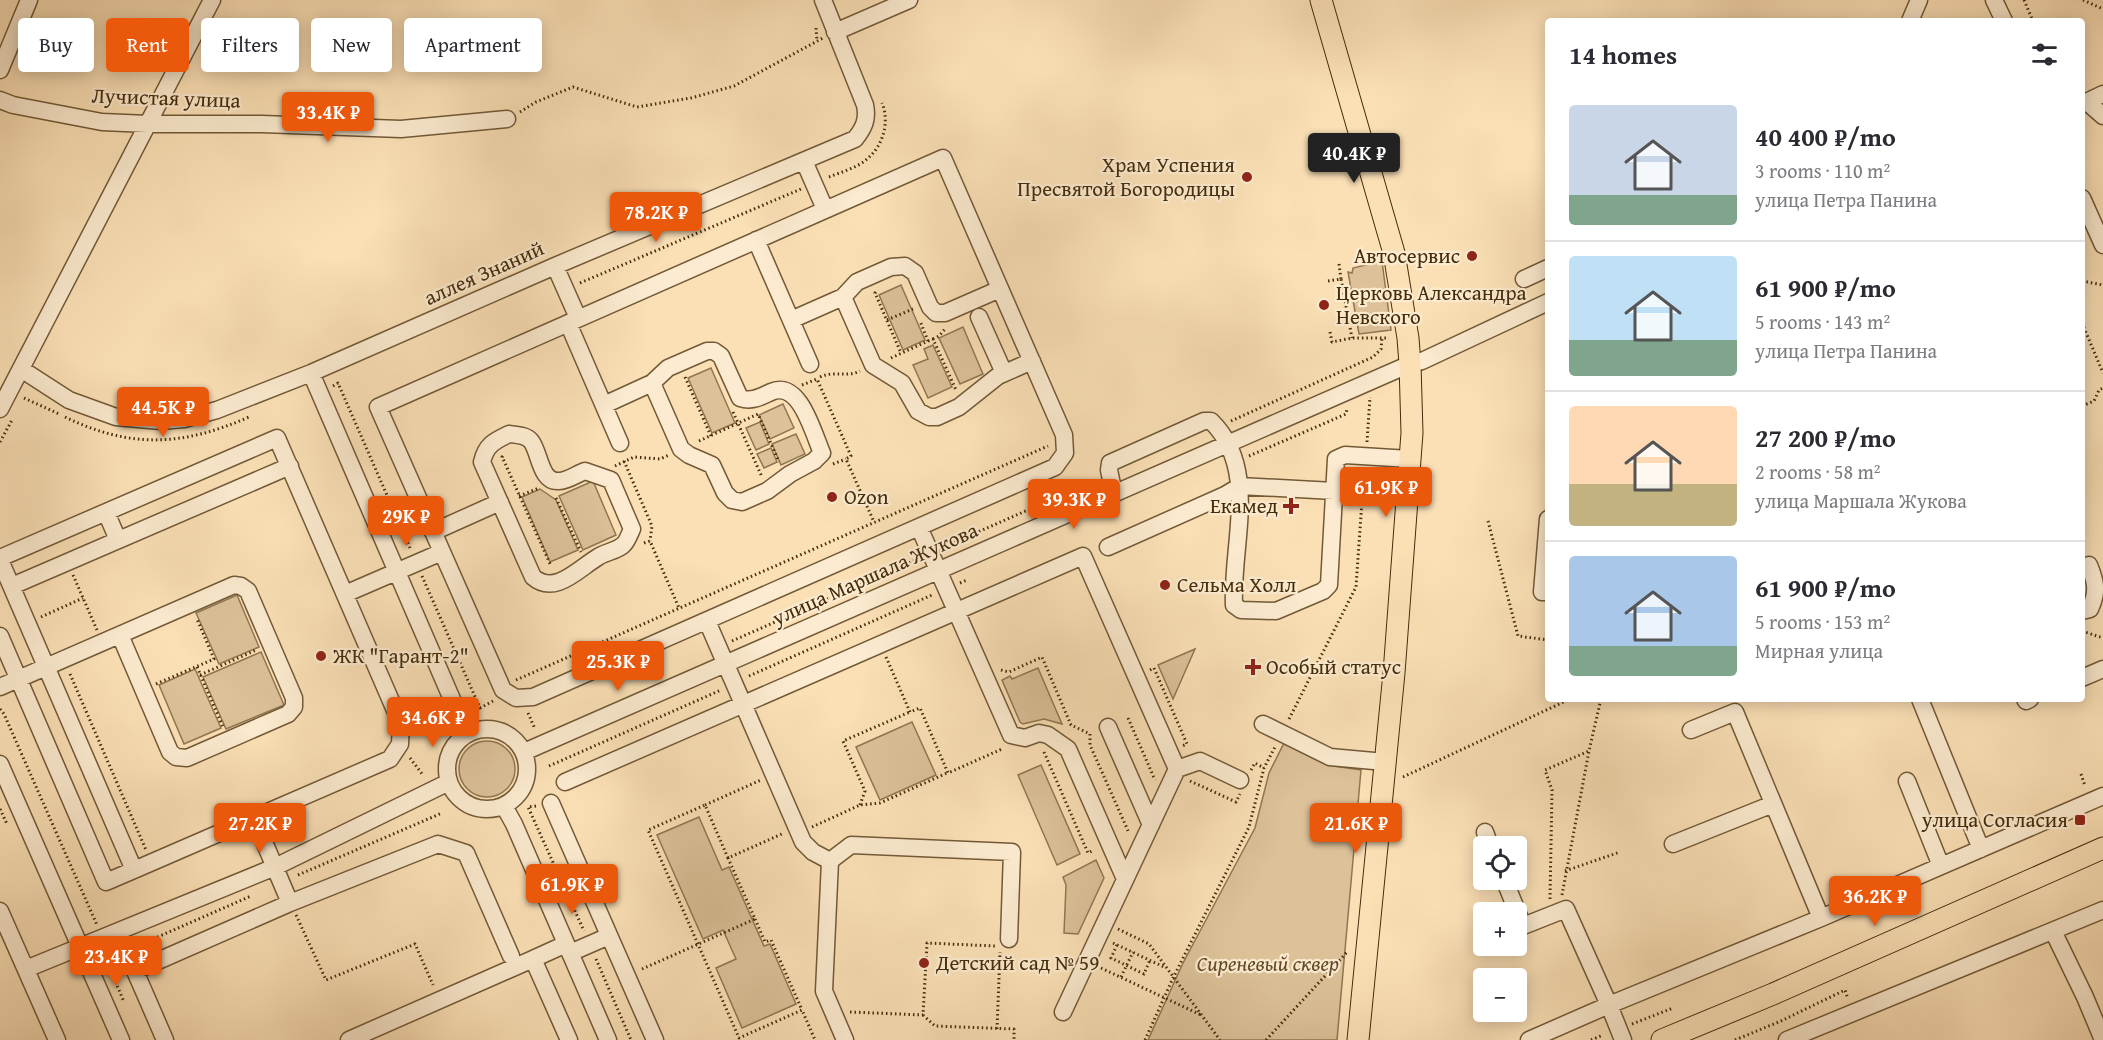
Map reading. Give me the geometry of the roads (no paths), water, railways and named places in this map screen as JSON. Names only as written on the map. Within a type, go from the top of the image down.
[{"type":"main road","points":[[1321,0],[1390,239],[1408,338],[1410,364],[1412,433],[1394,673],[1390,771],[1358,1040]]},
{"type":"main road","points":[[1662,1040],[1773,994],[2103,848]]},
{"type":"street","points":[[0,69],[29,0]]},
{"type":"street","points":[[0,409],[212,0]]},
{"type":"street","name":"аллея Знаний","points":[[21,369],[69,400],[116,417],[161,421],[184,419],[217,410],[311,373],[555,266],[855,140],[864,127],[867,113],[823,0]]},
{"type":"street","points":[[835,32],[909,0]]},
{"type":"street","points":[[1911,18],[1919,0]]},
{"type":"street","points":[[1995,0],[2003,18]]},
{"type":"street","points":[[2085,103],[2103,94]]},
{"type":"street","name":"Лучистая улица","points":[[0,100],[13,105],[102,122],[148,124],[262,124],[400,129],[507,119]]},
{"type":"street","points":[[2085,104],[2103,116]]},
{"type":"street","points":[[943,158],[1065,438],[1065,453],[1055,467],[533,698],[516,698],[503,690],[378,406],[825,209],[943,158]]},
{"type":"street","points":[[804,161],[825,209]]},
{"type":"street","points":[[2085,205],[2103,245]]},
{"type":"street","points":[[756,240],[810,364]]},
{"type":"street","points":[[555,266],[573,321],[620,443]]},
{"type":"street","points":[[791,320],[843,297],[857,282],[891,267],[905,266],[915,273],[930,307],[936,312],[945,313],[1000,289]]},
{"type":"street","points":[[1524,279],[1545,269]]},
{"type":"street","points":[[843,297],[873,365],[902,383],[918,411],[929,417],[937,417],[962,405],[998,376],[1032,361]]},
{"type":"street","name":"улица Маршала Жукова","points":[[524,752],[1410,364],[1422,361],[1545,304]]},
{"type":"street","points":[[979,317],[1004,374]]},
{"type":"street","points":[[604,405],[652,383],[668,368],[686,370],[707,351],[714,351],[722,356],[740,398],[754,400],[777,390],[788,391],[798,398],[822,453],[768,490],[742,502],[732,500],[725,494],[712,465],[689,456],[681,449],[652,383]]},
{"type":"street","points":[[311,373],[467,734]]},
{"type":"street","points":[[1114,494],[1109,474],[1110,463],[1204,421],[1211,421],[1229,444],[1240,486],[1234,605],[1241,610],[1276,611],[1323,591],[1329,585],[1336,459],[1345,455],[1410,459]]},
{"type":"street","points":[[509,434],[522,435],[531,441],[546,475],[552,481],[561,482],[585,471],[611,480],[632,529],[623,545],[598,556],[577,573],[551,584],[541,584],[532,577],[500,502],[482,462],[485,449],[495,440],[509,434]]},
{"type":"street","points":[[0,636],[106,882],[134,870],[151,862],[390,759],[400,744],[401,724],[278,438],[0,559],[134,870]]},
{"type":"street","points":[[12,586],[290,466]]},
{"type":"street","points":[[1108,547],[1225,495],[1240,486],[1334,490]]},
{"type":"street","points":[[433,532],[500,502]]},
{"type":"street","points":[[106,512],[118,540]]},
{"type":"street","points":[[919,527],[1011,735],[1025,738],[1036,734],[1048,735],[1068,749],[1125,879]]},
{"type":"street","points":[[345,594],[442,552]]},
{"type":"street","points":[[565,782],[1083,556],[1177,769]]},
{"type":"street","points":[[2085,610],[2090,609],[2096,596],[2091,565]]},
{"type":"street","points":[[0,687],[234,585],[241,586],[248,591],[294,698],[294,707],[288,714],[187,758],[176,757],[170,752],[120,635]]},
{"type":"street","points":[[706,621],[725,664],[730,685],[743,704],[774,774],[802,826],[803,842],[813,852],[830,861]]},
{"type":"street","points":[[2085,677],[2103,669]]},
{"type":"street","points":[[1921,702],[1971,819],[1981,849]]},
{"type":"street","points":[[1691,730],[1735,712],[1821,918]]},
{"type":"street","points":[[1263,724],[1330,757],[1390,771]]},
{"type":"street","points":[[1108,727],[1150,825]]},
{"type":"street","points":[[478,730],[498,730],[515,740],[524,752],[527,765],[526,780],[516,797],[504,806],[484,810],[469,806],[456,796],[449,782],[447,766],[458,741],[467,734],[478,730]]},
{"type":"street","points":[[1063,1012],[1177,769],[1200,760],[1240,780]]},
{"type":"street","points":[[0,764],[121,1040]]},
{"type":"street","points":[[1907,781],[1941,866]]},
{"type":"street","points":[[26,969],[275,867],[449,782]]},
{"type":"street","points":[[1529,1040],[1821,918],[2103,796]]},
{"type":"street","points":[[551,803],[655,1040]]},
{"type":"street","points":[[1672,844],[1773,804]]},
{"type":"street","points":[[504,806],[514,824],[608,1040]]},
{"type":"street","points":[[254,818],[290,903]]},
{"type":"street","points":[[165,1040],[135,971],[290,903],[438,844],[466,853],[511,956]]},
{"type":"street","points":[[830,861],[851,845],[1012,852],[1009,939]]},
{"type":"street","points":[[830,861],[824,991],[845,1040]]},
{"type":"street","points":[[1508,890],[1523,926],[1566,909],[1624,1033]]},
{"type":"street","points":[[0,910],[57,1040]]},
{"type":"street","points":[[1787,1040],[2103,910]]},
{"type":"street","points":[[2053,931],[2097,1011],[2103,1040]]},
{"type":"street","points":[[349,1040],[533,958],[590,945],[609,936]]},
{"type":"street","points":[[533,958],[569,1040]]},
{"type":"place","name":"Храм Успения Пресвятой Богородицы","points":[[1247,177]]},
{"type":"place","name":"Автосервис","points":[[1472,256]]},
{"type":"place","name":"Церковь Александра Невского","points":[[1324,305]]},
{"type":"place","name":"Ozon","points":[[832,497]]},
{"type":"place","name":"Екамед","points":[[1291,506]]},
{"type":"place","name":"Сельма Холл","points":[[1165,585]]},
{"type":"place","name":"ЖК \"Гарант-2\"","points":[[321,656]]},
{"type":"place","name":"Особый статус","points":[[1253,667]]},
{"type":"place","name":"улица Согласия","points":[[2080,820]]},
{"type":"place","name":"Детский сад № 59","points":[[924,963]]},
{"type":"park label","name":"Сиреневый сквер","points":[[1268,964]]}]
